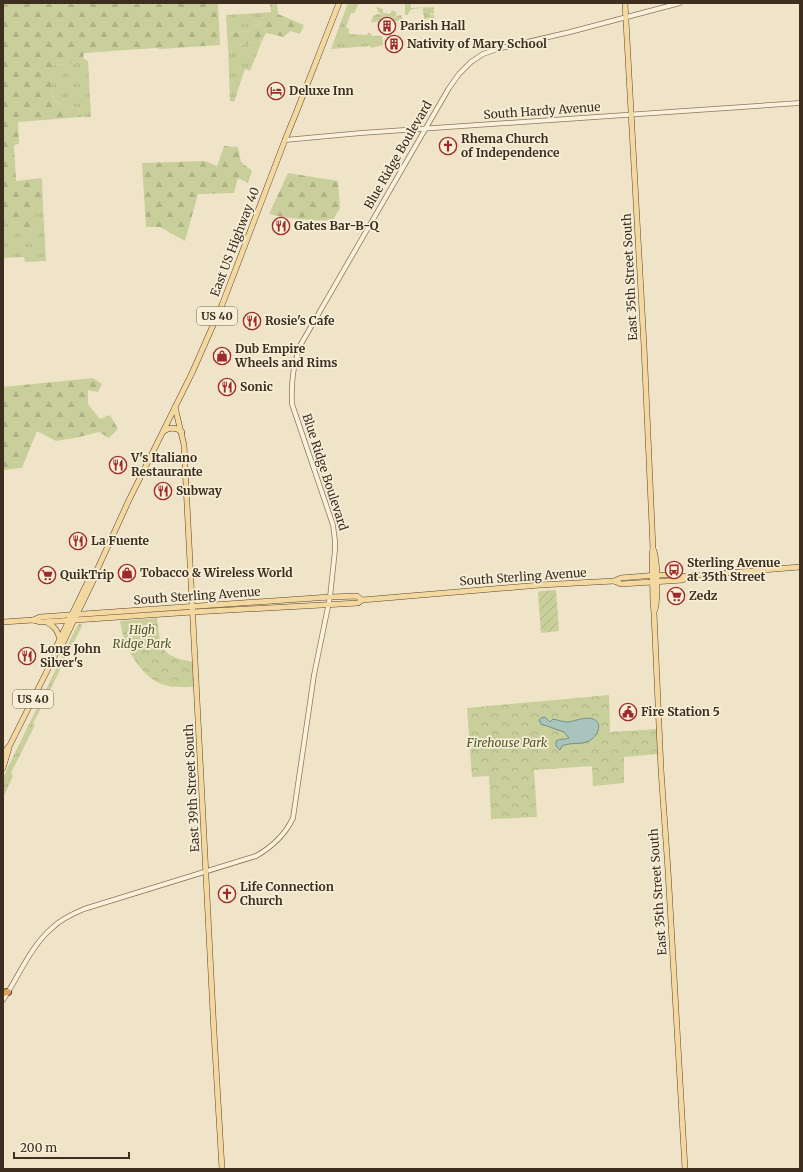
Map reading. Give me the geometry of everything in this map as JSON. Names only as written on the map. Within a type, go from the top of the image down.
[{"type":"main road","name":"East US Highway 40","points":[[97,570],[129,500],[192,373],[228,290],[339,3]]},
{"type":"main road","name":"East 35th Street South","points":[[625,3],[644,346],[653,549],[653,603],[661,770],[685,1169]]},
{"type":"main road","name":"East 39th Street South","points":[[175,406],[182,432],[184,447],[222,1169]]},
{"type":"main road","points":[[164,431],[167,428],[176,428],[182,432]]},
{"type":"main road","name":"South Sterling Avenue","points":[[33,620],[40,617],[77,614],[358,603],[362,600],[535,585],[614,581],[621,578],[654,579],[683,574],[686,577],[800,567]]},
{"type":"main road","name":"US 40","points":[[56,652],[60,649],[84,601],[96,576],[97,570]]},
{"type":"main road","name":"US 40","points":[[3,768],[10,745],[56,652],[56,647],[68,621],[91,574],[97,570]]},
{"type":"main road","name":"South Sterling Avenue","points":[[3,622],[26,620],[41,622],[68,621],[330,597],[358,596],[362,600]]},
{"type":"main road","points":[[84,601],[88,610],[98,613]]},
{"type":"main road","points":[[47,622],[54,626],[58,631],[60,639]]},
{"type":"main road","name":"US 40","points":[[3,754],[10,745]]},
{"type":"street","name":"Blue Ridge Boulevard","points":[[3,1000],[6,993],[43,937],[70,915],[84,909],[256,856],[278,840],[286,831],[293,818],[314,676],[330,597],[335,550],[335,533],[292,404],[293,369],[301,344],[449,88],[459,74],[471,62],[484,54],[497,49],[570,32],[680,3]]},
{"type":"street","name":"South Hardy Avenue","points":[[285,140],[361,133],[800,103]]},
{"type":"green space","points":[[3,3],[218,3],[220,45],[84,53],[83,58],[76,58],[70,64],[54,65],[46,71],[51,82],[54,100],[66,107],[79,108],[81,117],[18,122],[19,144],[14,145],[16,181],[42,178],[43,207],[37,211],[34,227],[16,231],[14,222],[5,220],[3,227]]},
{"type":"green space","points":[[270,3],[277,3],[278,14],[304,25],[300,34],[290,31],[284,37],[266,33],[262,41],[228,47],[227,33],[250,31],[256,25],[262,23],[259,13],[271,12]]},
{"type":"green space","points":[[348,3],[359,3],[354,13],[351,13],[346,27],[349,29],[349,34],[367,35],[368,32],[373,36],[382,36],[383,45],[371,48],[370,46],[331,49]]},
{"type":"green space","points":[[405,3],[410,3],[411,8],[434,7],[434,14],[430,13],[431,15],[434,15],[435,23],[433,23],[431,18],[424,19],[423,8],[411,10],[408,15],[405,15]]},
{"type":"green space","points":[[376,7],[383,9],[383,13],[390,14],[392,10],[397,13],[396,16],[392,18],[401,15],[404,28],[400,28],[399,21],[371,22],[373,16],[377,14],[385,15],[379,13]]},
{"type":"green space","points":[[259,13],[262,23],[256,25],[250,31],[227,33],[226,15]]},
{"type":"green space","points":[[262,41],[250,71],[245,69],[234,102],[230,101],[228,47]]},
{"type":"green space","points":[[76,58],[83,58],[88,61],[91,117],[81,117],[79,108],[66,107],[54,100],[51,83],[45,71],[54,65],[70,64]]},
{"type":"green space","points":[[224,146],[238,147],[241,162],[252,171],[248,183],[238,178],[234,193],[198,194],[185,241],[160,227],[146,227],[142,163],[205,161],[217,166]]},
{"type":"green space","points":[[288,173],[338,181],[340,208],[333,220],[301,219],[269,214]]},
{"type":"green space","points":[[43,207],[46,261],[25,262],[24,257],[3,258],[4,219],[14,222]]},
{"type":"green space","points":[[93,378],[102,384],[98,392],[88,390],[88,404],[100,419],[110,415],[118,429],[109,438],[99,432],[56,441],[37,431],[22,468],[3,470],[3,387]]},
{"type":"green space","points":[[556,590],[559,631],[541,633],[538,592]]},
{"type":"green space","name":"High Ridge Park","points":[[157,618],[160,640],[164,650],[176,658],[195,662],[196,687],[172,686],[159,683],[147,675],[129,650],[123,636],[120,621]]},
{"type":"green space","points":[[79,624],[82,624],[82,626],[33,724],[35,725],[11,773],[13,776],[3,798],[3,778]]},
{"type":"green space","name":"Firehouse Park","points":[[609,695],[610,732],[657,729],[658,754],[624,757],[624,783],[593,786],[592,766],[534,770],[537,817],[491,819],[489,776],[472,777],[467,708]]},
{"type":"water","points":[[545,717],[550,722],[553,719],[568,722],[590,718],[596,721],[599,727],[595,736],[589,741],[568,744],[562,746],[560,750],[556,746],[556,741],[569,738],[564,732],[541,724],[539,720]]},
{"type":"place","name":"Parish Hall","points":[[387,26]]},
{"type":"place","name":"Nativity of Mary School","points":[[394,44]]},
{"type":"place","name":"Deluxe Inn","points":[[276,91]]},
{"type":"place","name":"Rhema Church of Independence","points":[[448,146]]},
{"type":"place","name":"Gates Bar-B-Q","points":[[281,226]]},
{"type":"place","name":"Rosie's Cafe","points":[[252,321]]},
{"type":"place","name":"Dub Empire Wheels and Rims","points":[[222,356]]},
{"type":"place","name":"Sonic","points":[[227,387]]},
{"type":"place","name":"V's Italiano Restaurante","points":[[118,465]]},
{"type":"place","name":"Subway","points":[[163,491]]},
{"type":"place","name":"La Fuente","points":[[78,541]]},
{"type":"place","name":"Sterling Avenue at 35th Street","points":[[674,570]]},
{"type":"place","name":"Tobacco & Wireless World","points":[[127,573]]},
{"type":"place","name":"QuikTrip","points":[[47,575]]},
{"type":"place","name":"Zedz","points":[[676,596]]},
{"type":"place","name":"Long John Silver's","points":[[27,656]]},
{"type":"place","name":"Fire Station 5","points":[[628,712]]},
{"type":"place","name":"Life Connection Church","points":[[227,894]]}]
